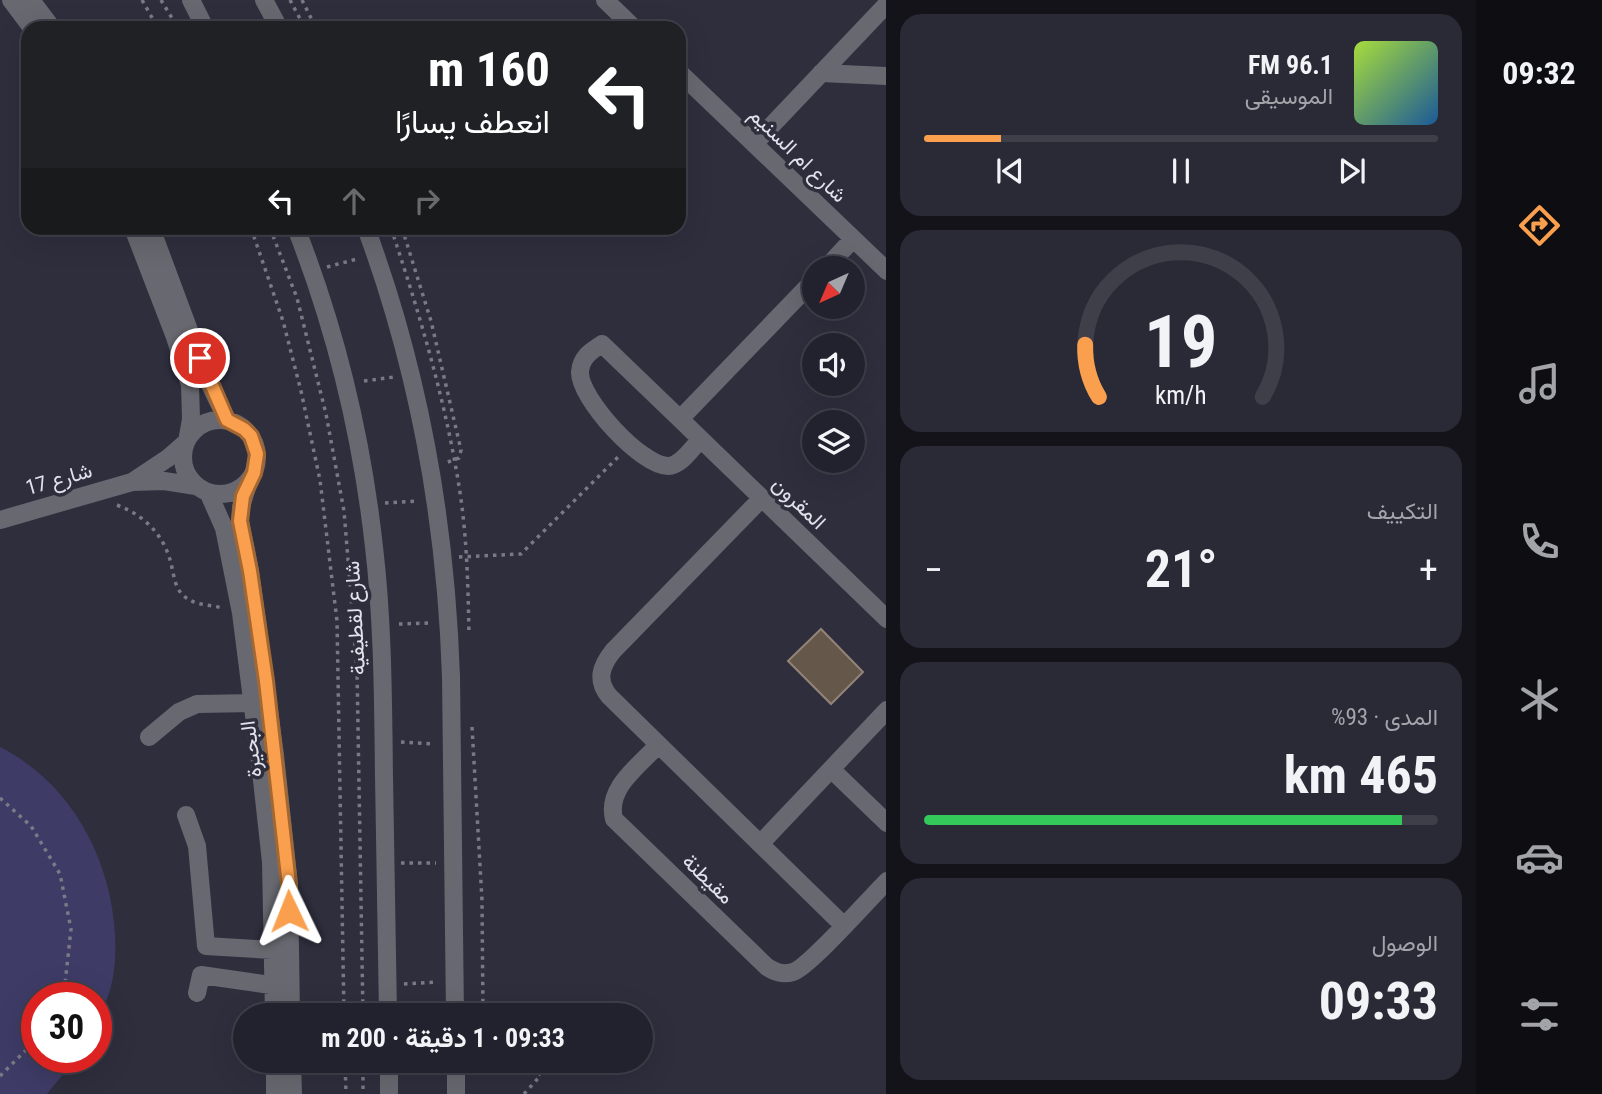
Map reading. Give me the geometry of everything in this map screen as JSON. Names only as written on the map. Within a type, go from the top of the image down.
[{"type":"street","points":[[11,0],[27,21]]},
{"type":"street","points":[[31,0],[47,21]]},
{"type":"street","points":[[191,0],[202,21]]},
{"type":"street","points":[[264,0],[275,21]]},
{"type":"street","points":[[605,0],[627,21]]},
{"type":"street","points":[[754,144],[886,4]]},
{"type":"street","points":[[821,73],[886,76]]},
{"type":"street","name":"شارع ام السنيم","points":[[686,79],[886,271]]},
{"type":"street","points":[[143,235],[190,385],[191,419],[186,440],[183,462],[190,479],[202,489],[226,494],[249,481],[256,463],[255,445],[244,429],[219,419],[201,424],[186,440]]},
{"type":"street","points":[[144,235],[227,420]]},
{"type":"street","name":"شارع لقطيفية","points":[[299,235],[345,384],[368,504],[381,625],[388,1003]]},
{"type":"street","points":[[369,235],[410,374],[430,466],[443,557],[449,622],[455,1003]]},
{"type":"street","points":[[837,256],[853,239]]},
{"type":"street","points":[[680,419],[802,292]]},
{"type":"street","name":"المقرون","points":[[631,443],[599,411],[580,381],[584,358],[603,344],[886,619]]},
{"type":"street","name":"شارع 17","points":[[0,520],[132,481],[168,458],[186,440]]},
{"type":"street","points":[[631,443],[653,462],[671,466],[678,463],[700,440]]},
{"type":"street","name":"شارع 17","points":[[132,481],[164,481],[202,489]]},
{"type":"street","name":"البحيرة","points":[[249,481],[241,506],[240,521],[250,571],[271,862],[273,950],[288,1003]]},
{"type":"street","name":"البحيرة","points":[[202,489],[224,528],[260,703],[289,885],[282,987],[277,1003]]},
{"type":"street","points":[[761,499],[613,651],[601,673],[603,689],[843,925]]},
{"type":"street","points":[[149,737],[179,712],[198,704],[260,703]]},
{"type":"street","points":[[760,844],[886,710]]},
{"type":"street","name":"مقيطنة","points":[[658,745],[620,786],[613,798],[614,819],[767,967],[776,972],[793,972],[804,965],[886,881]]},
{"type":"street","points":[[832,770],[886,823]]},
{"type":"street","points":[[186,814],[197,846],[206,946],[197,993]]},
{"type":"street","points":[[206,946],[273,950]]},
{"type":"street","points":[[201,975],[282,987]]},
{"type":"street","points":[[275,1073],[275,1094]]},
{"type":"street","points":[[292,1073],[293,1094]]},
{"type":"street","points":[[388,1073],[389,1094]]},
{"type":"street","points":[[456,1073],[456,1094]]},
{"type":"street","points":[[460,1073],[468,1094]]},
{"type":"path","points":[[142,0],[154,21]]},
{"type":"path","points":[[161,0],[174,21]]},
{"type":"path","points":[[290,0],[301,21]]},
{"type":"path","points":[[302,0],[312,21]]},
{"type":"path","points":[[253,235],[283,321],[301,391],[320,480],[337,621],[344,1003]]},
{"type":"path","points":[[273,235],[297,298],[326,414],[344,511],[357,669],[363,1003]]},
{"type":"path","points":[[404,235],[431,321],[461,450],[459,458],[454,461],[430,466]]},
{"type":"path","points":[[312,272],[376,253]]},
{"type":"path","points":[[345,384],[410,374]]},
{"type":"path","points":[[443,557],[521,554],[631,443]]},
{"type":"path","points":[[368,504],[435,500]]},
{"type":"path","points":[[106,504],[118,505],[138,514],[157,530],[168,552],[175,582],[181,593],[203,605],[228,611]]},
{"type":"path","points":[[381,625],[449,622]]},
{"type":"path","points":[[384,741],[452,744]]},
{"type":"path","points":[[0,799],[31,826],[60,874],[71,929],[65,982]]},
{"type":"path","points":[[385,864],[453,863]]},
{"type":"path","points":[[387,985],[454,981]]},
{"type":"path","points":[[0,1076],[21,1055]]},
{"type":"path","points":[[345,1073],[346,1094]]},
{"type":"path","points":[[363,1073],[363,1094]]},
{"type":"path","points":[[524,1094],[541,1075],[539,1073]]},
{"type":"shaded area","points":[[0,747],[25,762],[47,781],[67,802],[83,826],[96,851],[112,906],[115,957],[112,982],[21,982],[21,1073],[64,1073],[47,1094],[0,1094]]},
{"type":"building","points":[[821,629],[863,672],[831,704],[788,661]]},
{"type":"route","points":[[200,358],[227,420],[236,423],[251,436],[257,454],[254,473],[243,496],[240,521],[266,681],[289,885],[289,911]]}]
